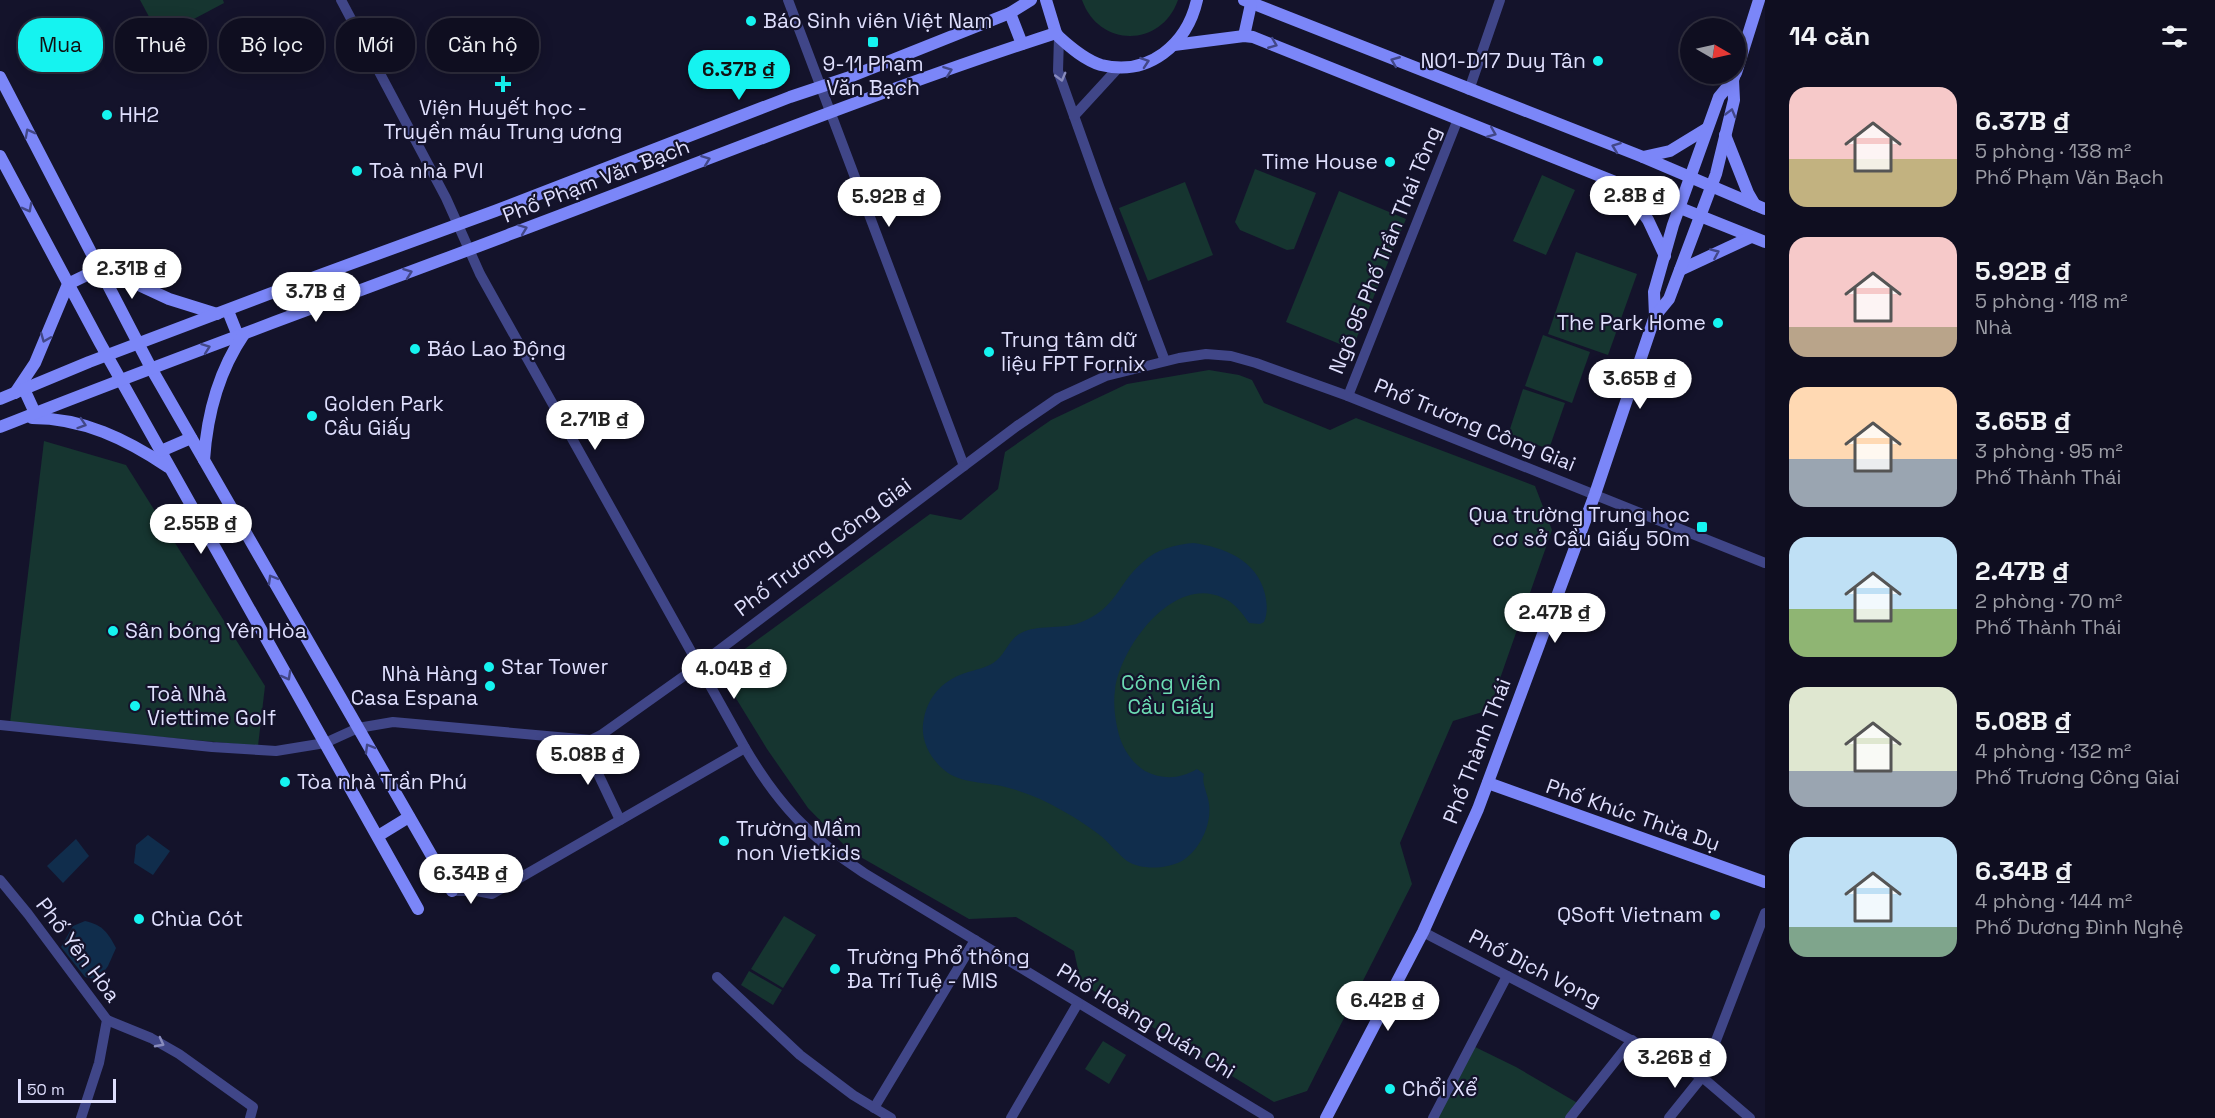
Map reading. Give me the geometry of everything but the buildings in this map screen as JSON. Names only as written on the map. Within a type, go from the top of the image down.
[{"type":"main road","name":"Phố Phạm Văn Bạch","points":[[0,399],[107,356],[820,87],[1010,13],[1031,0]]},
{"type":"main road","points":[[1046,0],[1057,35],[1088,59],[1101,65],[1119,67],[1149,62],[1174,45],[1189,24],[1197,0]]},
{"type":"main road","points":[[1746,41],[1759,0]]},
{"type":"main road","points":[[1244,36],[1247,2],[1643,157],[1760,207]]},
{"type":"main road","points":[[1010,13],[1022,44]]},
{"type":"main road","name":"Phố Phạm Văn Bạch","points":[[0,427],[120,379],[830,112],[1022,44],[1057,35]]},
{"type":"main road","points":[[1174,45],[1244,36],[1253,37],[1625,188],[1765,242]]},
{"type":"main road","points":[[0,77],[151,368],[452,891]]},
{"type":"main road","name":"Phố Thành Thái","points":[[1655,316],[1654,292],[1689,176],[1719,97],[1729,84]]},
{"type":"main road","name":"Phố Thành Thái","points":[[1326,1118],[1423,932],[1488,783],[1595,494],[1655,316],[1669,299],[1712,187],[1734,100],[1735,84]]},
{"type":"main road","points":[[1643,157],[1670,151],[1707,129]]},
{"type":"main road","points":[[1725,135],[1748,193],[1760,207]]},
{"type":"main road","points":[[0,156],[107,356],[418,909]]},
{"type":"main road","points":[[1625,188],[1648,220],[1665,256]]},
{"type":"main road","points":[[1680,270],[1751,237]]},
{"type":"main road","points":[[171,470],[134,446],[106,433],[67,420],[30,415],[19,392],[35,363],[68,284],[99,269],[169,299],[223,313],[241,335],[229,358],[208,416],[204,461]]},
{"type":"main road","points":[[161,452],[191,438]]},
{"type":"main road","name":"Phố Khúc Thừa Dụ","points":[[1488,783],[1765,882]]},
{"type":"main road","points":[[378,836],[409,817]]},
{"type":"street","name":"Phố Hoàng Quán Chi","points":[[341,0],[457,224],[480,274],[698,666],[745,748],[787,810],[821,842],[864,873],[1269,1118]]},
{"type":"street","points":[[788,0],[964,466]]},
{"type":"street","points":[[1469,90],[1500,0]]},
{"type":"street","points":[[1057,35],[1059,71],[1165,361]]},
{"type":"street","points":[[1074,116],[1119,67]]},
{"type":"street","name":"Ngõ 95 Phố Trần Thái Tông","points":[[1348,396],[1458,119]]},
{"type":"street","name":"Phố Trương Công Giai","points":[[0,726],[276,751],[325,743],[358,728],[393,722],[591,740],[698,666],[1017,426],[1058,398],[1106,376],[1165,361],[1206,354],[1231,356],[1256,363],[1348,396],[1765,563]]},
{"type":"street","points":[[582,740],[620,820]]},
{"type":"street","points":[[452,891],[477,891],[492,894],[745,748]]},
{"type":"street","name":"Phố Yên Hòa","points":[[0,880],[107,1020],[99,1063],[81,1118]]},
{"type":"street","points":[[1669,1118],[1702,1077],[1765,913]]},
{"type":"street","name":"Phố Dịch Vọng","points":[[1423,932],[1702,1077],[1750,1118]]},
{"type":"street","points":[[874,1108],[975,940]]},
{"type":"street","points":[[1432,1118],[1507,976]]},
{"type":"street","points":[[717,977],[800,1055],[853,1095],[891,1118]]},
{"type":"street","points":[[1011,1118],[1078,1003]]},
{"type":"street","points":[[107,1020],[151,1038],[179,1054],[253,1107],[250,1118]]},
{"type":"street","points":[[1570,1118],[1632,1040]]},
{"type":"green space","points":[[140,0],[223,0],[224,3],[196,18],[150,18]]},
{"type":"green space","points":[[1082,0],[1178,0],[1170,16],[1158,27],[1145,34],[1130,36],[1115,34],[1102,27],[1090,16]]},
{"type":"green space","points":[[1255,169],[1316,193],[1294,249],[1287,250],[1240,230],[1235,222]]},
{"type":"green space","points":[[1542,175],[1575,190],[1546,255],[1513,241]]},
{"type":"green space","points":[[1185,182],[1213,255],[1148,281],[1119,208]]},
{"type":"green space","points":[[1339,191],[1406,219],[1352,349],[1286,322]]},
{"type":"green space","points":[[1576,252],[1637,274],[1608,355],[1548,334]]},
{"type":"green space","points":[[1543,335],[1590,352],[1572,403],[1525,386]]},
{"type":"green space","name":"Công viên Cầu Giấy","points":[[1209,370],[1239,375],[1252,380],[1264,403],[1330,430],[1356,418],[1535,486],[1552,530],[1489,710],[1453,721],[1400,843],[1412,884],[1307,1091],[1274,1102],[1081,983],[1074,951],[1016,917],[969,919],[850,851],[808,808],[767,749],[729,687],[742,651],[930,514],[961,520],[998,489],[1005,452],[1051,420],[1127,384]]},
{"type":"green space","points":[[1523,389],[1565,403],[1549,449],[1508,435]]},
{"type":"green space","points":[[44,441],[126,465],[265,686],[258,746],[10,723]]},
{"type":"green space","points":[[784,916],[816,935],[783,988],[751,969]]},
{"type":"green space","points":[[749,971],[782,990],[773,1005],[741,985]]},
{"type":"green space","points":[[1103,1041],[1126,1055],[1109,1084],[1085,1069]]},
{"type":"green space","points":[[1471,1045],[1516,1067],[1581,1105],[1570,1118],[1433,1118]]},
{"type":"water","points":[[1193,543],[1216,548],[1238,557],[1255,572],[1266,597],[1267,612],[1264,622],[1249,623],[1241,612],[1223,598],[1204,593],[1186,596],[1169,605],[1152,619],[1138,636],[1119,673],[1114,701],[1115,718],[1121,740],[1129,755],[1140,768],[1165,777],[1184,775],[1197,769],[1204,774],[1203,781],[1209,804],[1208,821],[1203,837],[1193,852],[1180,862],[1160,867],[1133,864],[1096,833],[1050,804],[1002,786],[955,777],[936,762],[927,748],[923,726],[926,709],[934,695],[945,683],[994,662],[1021,633],[1028,630],[1072,625],[1092,617],[1109,603],[1134,570],[1148,558],[1166,548]]},
{"type":"water","points":[[148,835],[170,851],[153,875],[134,863],[136,845]]},
{"type":"water","points":[[76,839],[89,856],[63,883],[47,866]]},
{"type":"water","points":[[85,921],[104,930],[116,948],[108,966],[98,980],[85,977],[61,947],[73,926]]},
{"type":"place","name":"Báo Sinh viên Việt Nam","points":[[751,21]]},
{"type":"place","name":"9-11 Phạm Văn Bạch","points":[[873,42]]},
{"type":"place","name":"N01-D17 Duy Tân","points":[[1598,61]]},
{"type":"place","name":"Viện Huyết học - Truyền máu Trung ương","points":[[503,84]]},
{"type":"place","name":"HH2","points":[[107,115]]},
{"type":"place","name":"Time House","points":[[1390,162]]},
{"type":"place","name":"Toà nhà PVI","points":[[357,171]]},
{"type":"place","name":"The Park Home","points":[[1718,323]]},
{"type":"place","name":"Báo Lao Động","points":[[415,349]]},
{"type":"place","name":"Trung tâm dữ liệu FPT Fornix","points":[[989,352]]},
{"type":"place","name":"Golden Park Cầu Giấy","points":[[312,416]]},
{"type":"place","name":"Qua trường Trung học cơ sở Cầu Giấy 50m","points":[[1702,527]]},
{"type":"place","name":"Sân bóng Yên Hòa","points":[[113,631]]},
{"type":"place","name":"Star Tower","points":[[489,667]]},
{"type":"place","name":"Nhà Hàng Casa Espana","points":[[490,686]]},
{"type":"place","name":"Toà Nhà Viettime Golf","points":[[135,706]]},
{"type":"place","name":"Tòa nhà Trần Phú","points":[[285,782]]},
{"type":"place","name":"Trường Mầm non Vietkids","points":[[724,841]]},
{"type":"place","name":"QSoft Vietnam","points":[[1715,915]]},
{"type":"place","name":"Chùa Cót","points":[[139,919]]},
{"type":"place","name":"Trường Phổ thông Đa Trí Tuệ - MIS","points":[[835,969]]},
{"type":"place","name":"Chổi Xể","points":[[1390,1089]]}]
